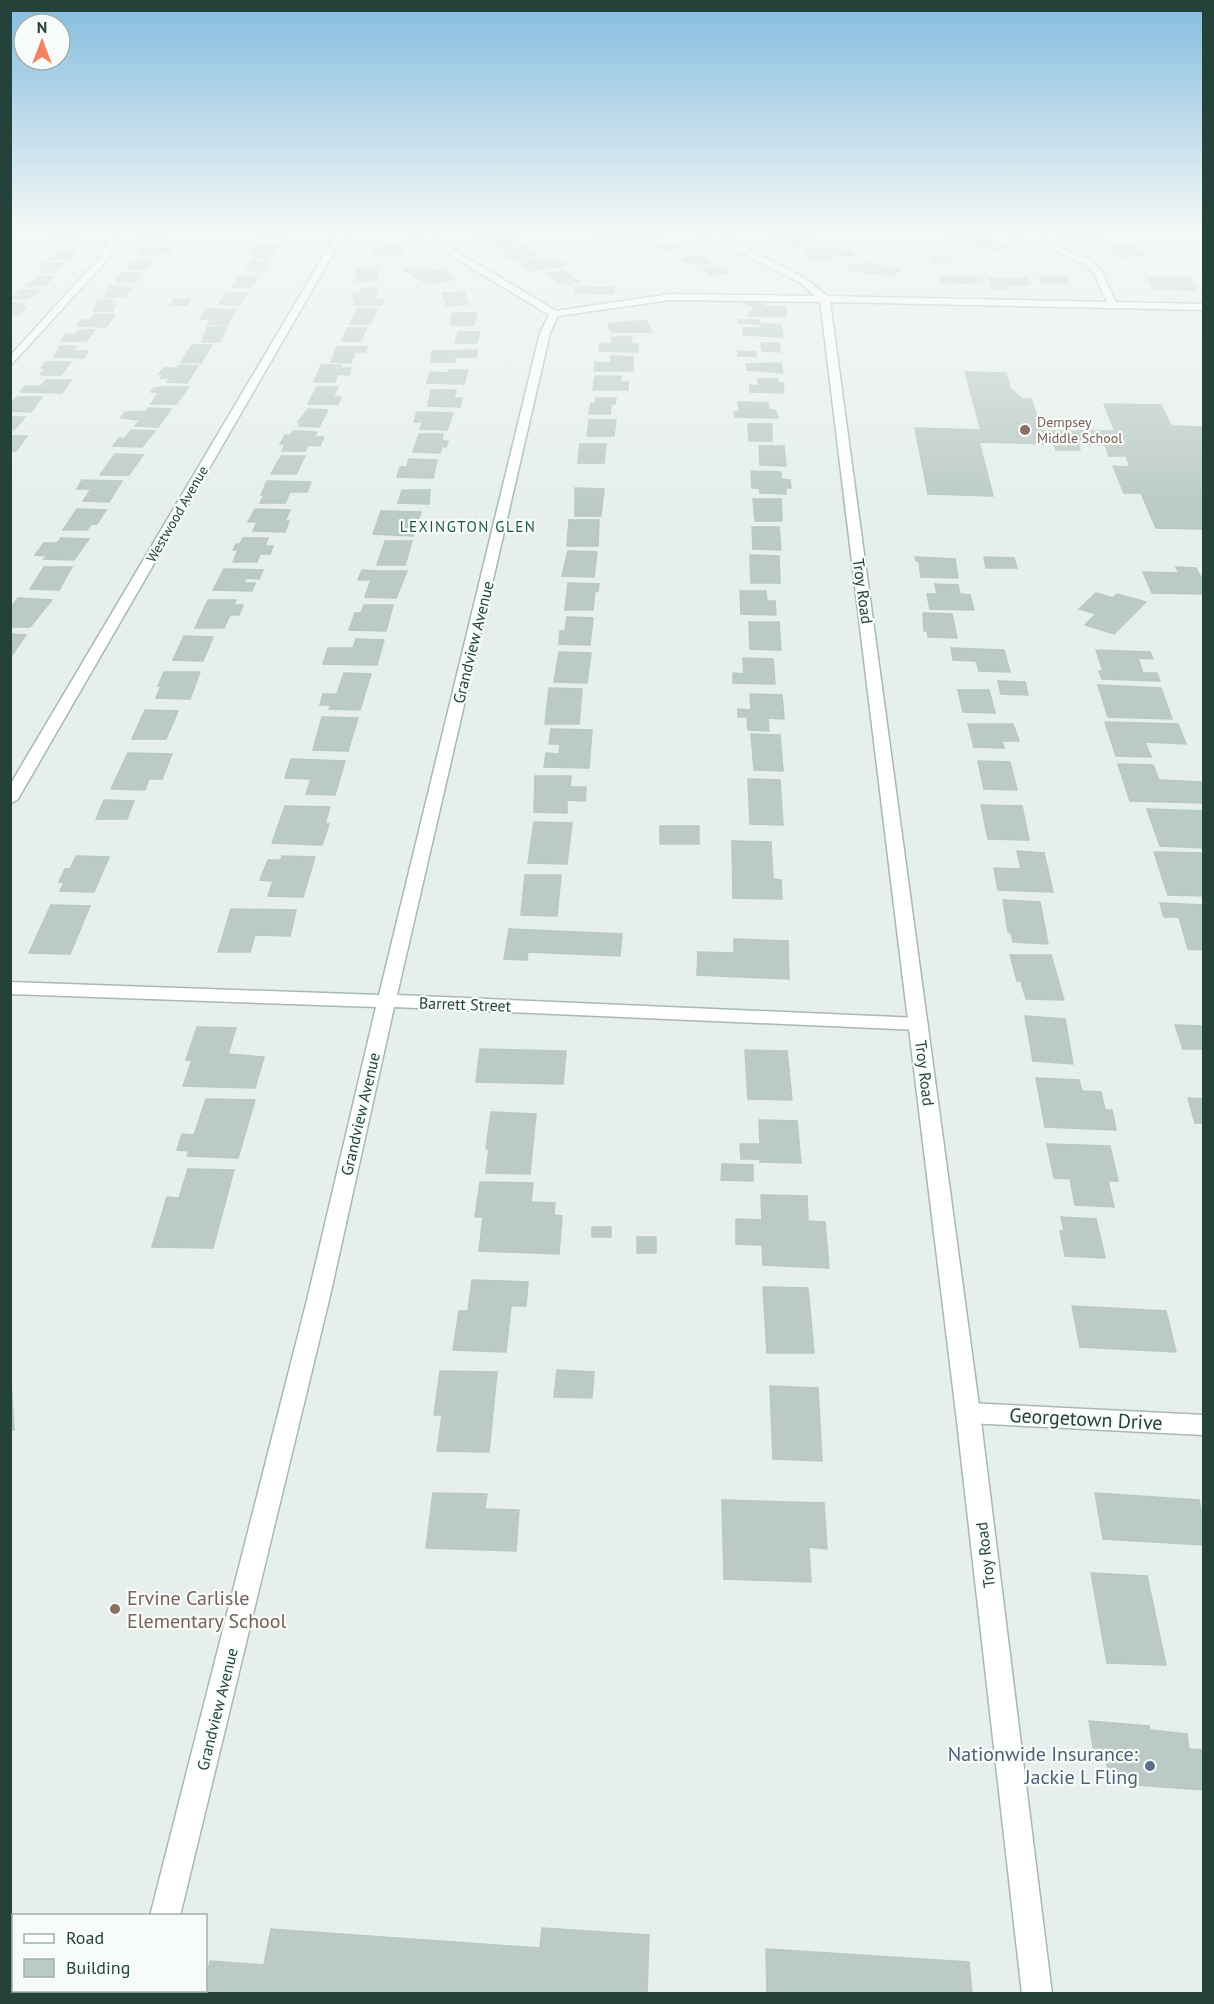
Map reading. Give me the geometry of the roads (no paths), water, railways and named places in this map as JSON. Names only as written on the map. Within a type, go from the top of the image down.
[{"type":"street","points":[[10,363],[47,322]]},
{"type":"street","name":"Westwood Avenue","points":[[10,799],[289,322]]},
{"type":"street","name":"Grandview Avenue","points":[[165,1914],[319,1296],[386,1002],[545,333],[550,322]]},
{"type":"street","name":"Troy Road","points":[[828,322],[968,1413],[1037,1994]]},
{"type":"street","name":"Barrett Street","points":[[10,988],[919,1024]]},
{"type":"street","name":"Georgetown Drive","points":[[968,1413],[1203,1425]]},
{"type":"place","name":"Dempsey Middle School","points":[[1025,430]]},
{"type":"place","name":"Ervine Carlisle Elementary School","points":[[115,1609]]},
{"type":"place","name":"Nationwide Insurance: Jackie L Fling","points":[[1150,1766]]},
{"type":"district","name":"LEXINGTON GLEN","points":[[468,526]]}]
